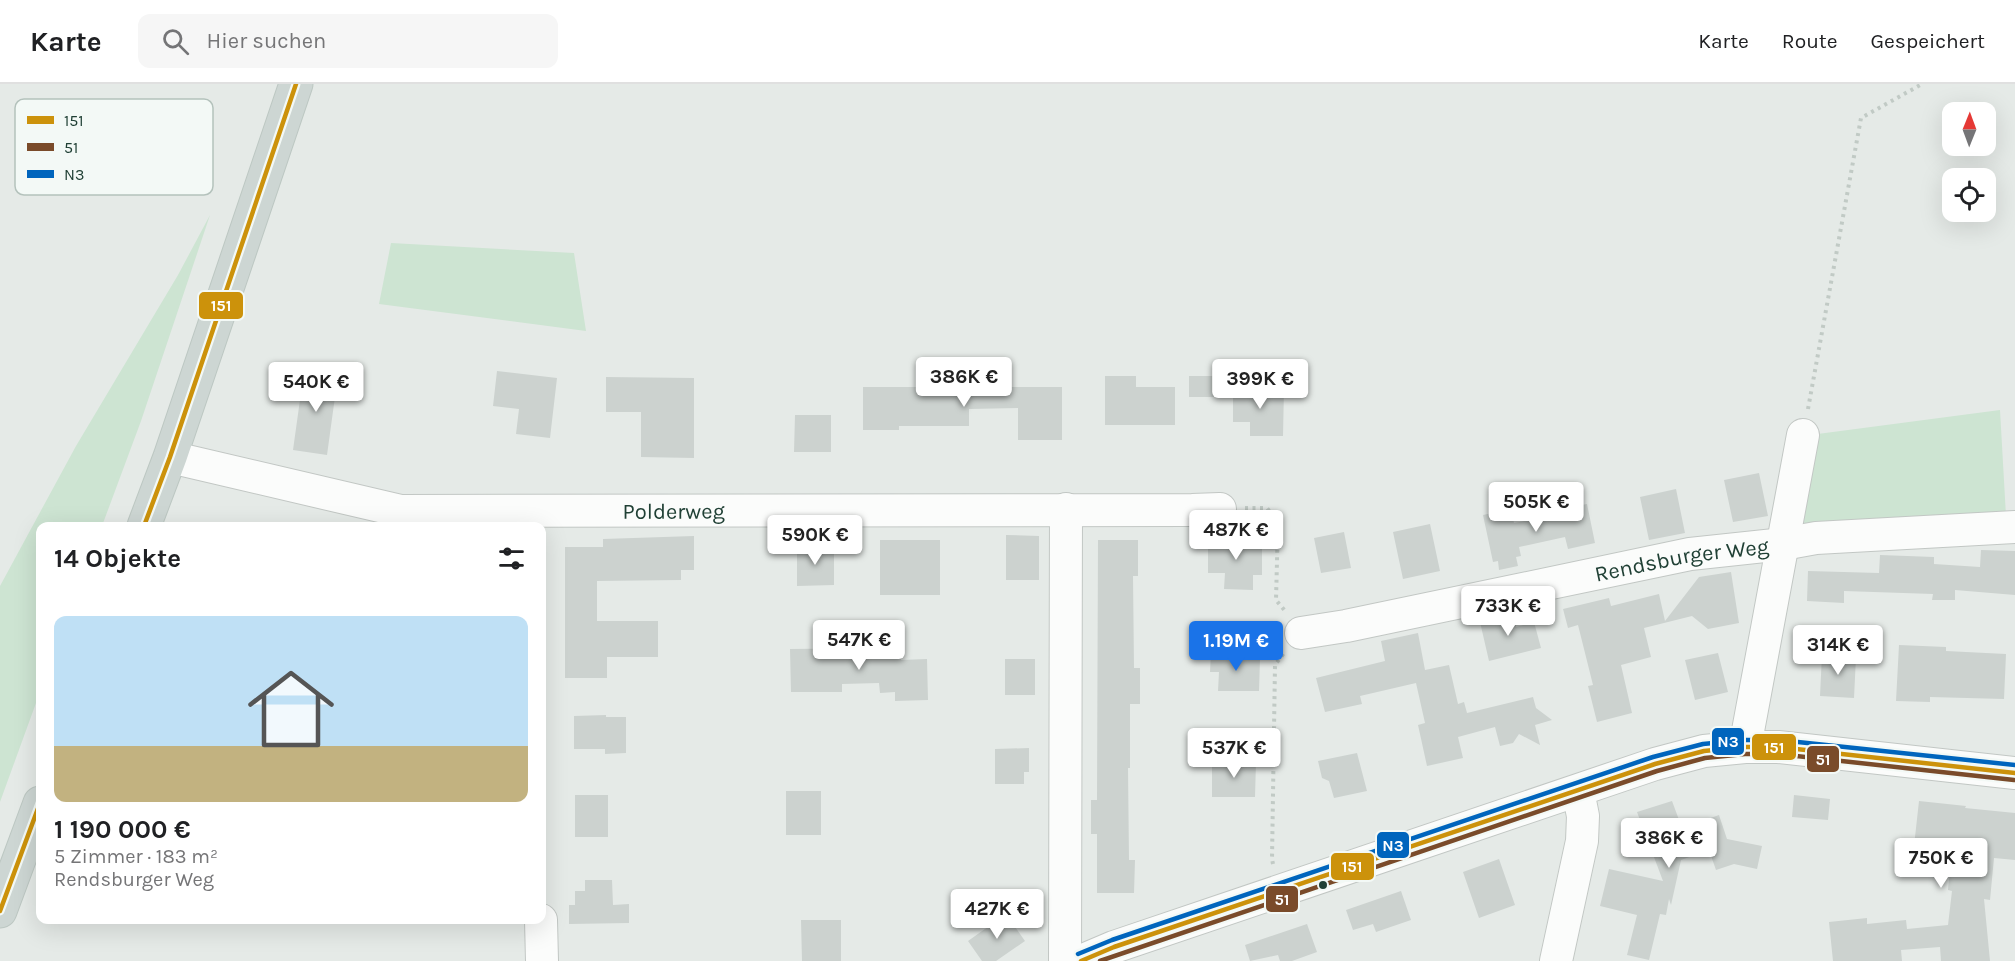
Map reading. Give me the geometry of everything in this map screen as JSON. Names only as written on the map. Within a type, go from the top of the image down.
[{"type":"main road","points":[[146,522],[170,457],[296,84]]},
{"type":"main road","points":[[0,911],[36,814]]},
{"type":"street","name":"Rendsburger Weg","points":[[1745,747],[1803,435]]},
{"type":"street","name":"Polderweg","points":[[170,457],[400,511],[537,519],[1066,509],[1220,509]]},
{"type":"street","points":[[1065,961],[1066,509]]},
{"type":"street","name":"Rendsburger Weg","points":[[1301,633],[1346,626],[1690,554],[1816,538],[2015,527]]},
{"type":"street","points":[[1081,961],[1114,947],[1655,764],[1704,751],[1778,747],[2015,773]]},
{"type":"street","points":[[1556,961],[1582,841],[1583,816],[1578,791]]},
{"type":"street","points":[[542,924],[542,961]]},
{"type":"path","points":[[1803,435],[1861,118],[1922,84]]},
{"type":"path","points":[[1267,508],[1278,522],[1276,600],[1301,633],[1275,665],[1272,859],[1282,891]]},
{"type":"green space","points":[[210,215],[141,421],[103,522],[36,522],[36,703],[0,802],[0,586],[76,446],[178,275]]},
{"type":"green space","points":[[391,243],[574,253],[586,331],[379,304]]},
{"type":"green space","points":[[2000,410],[2006,516],[1806,527],[1795,520],[1810,435]]},
{"type":"building","points":[[304,371],[338,375],[327,455],[293,450]]},
{"type":"building","points":[[497,371],[557,378],[550,438],[516,434],[519,409],[493,406]]},
{"type":"building","points":[[1105,376],[1136,376],[1136,387],[1175,387],[1175,425],[1105,425]]},
{"type":"building","points":[[1189,376],[1223,376],[1223,397],[1189,397]]},
{"type":"building","points":[[606,377],[694,378],[694,458],[641,457],[641,412],[606,412]]},
{"type":"building","points":[[863,387],[1062,387],[1062,440],[1018,440],[1018,408],[969,409],[969,426],[899,426],[899,430],[863,430]]},
{"type":"building","points":[[1233,388],[1284,388],[1283,436],[1250,436],[1250,422],[1233,422]]},
{"type":"building","points":[[795,415],[831,415],[831,452],[794,452]]},
{"type":"building","points":[[1759,473],[1768,516],[1733,522],[1724,480]]},
{"type":"building","points":[[1676,489],[1685,533],[1649,540],[1640,497]]},
{"type":"building","points":[[1587,504],[1595,543],[1568,549],[1565,537],[1519,547],[1521,556],[1516,557],[1518,566],[1499,570],[1498,561],[1493,562],[1483,515],[1511,509],[1514,523],[1561,514],[1560,509]]},
{"type":"building","points":[[1430,524],[1440,571],[1403,579],[1393,532]]},
{"type":"building","points":[[1344,532],[1351,568],[1321,573],[1314,538]]},
{"type":"building","points":[[1006,535],[1039,536],[1039,580],[1006,580]]},
{"type":"building","points":[[694,536],[694,570],[681,570],[681,580],[597,581],[597,621],[658,621],[658,657],[607,657],[607,678],[565,678],[565,547],[603,547],[603,539]]},
{"type":"building","points":[[1208,538],[1262,539],[1262,575],[1253,575],[1253,590],[1224,589],[1225,573],[1208,573]]},
{"type":"building","points":[[880,540],[940,540],[940,595],[880,595]]},
{"type":"building","points":[[1098,540],[1138,540],[1138,576],[1133,576],[1134,668],[1140,668],[1140,704],[1130,704],[1130,768],[1128,768],[1129,860],[1135,860],[1134,893],[1097,893],[1097,834],[1091,834],[1091,800],[1097,800]]},
{"type":"building","points":[[797,547],[834,547],[834,585],[797,586]]},
{"type":"building","points":[[1981,550],[2015,551],[2015,595],[1955,590],[1955,600],[1932,600],[1933,594],[1844,591],[1844,603],[1807,601],[1808,571],[1879,573],[1880,555],[1934,557],[1934,564],[1980,567]]},
{"type":"building","points":[[1731,572],[1739,623],[1708,629],[1692,616],[1644,628],[1651,657],[1621,665],[1632,713],[1597,722],[1588,686],[1593,685],[1578,625],[1568,628],[1563,609],[1609,598],[1611,606],[1659,594],[1665,621],[1699,577]]},
{"type":"building","points":[[1513,614],[1516,627],[1534,622],[1541,648],[1489,661],[1480,622]]},
{"type":"building","points":[[1418,633],[1425,670],[1449,665],[1458,704],[1464,702],[1467,713],[1533,697],[1536,708],[1552,720],[1535,725],[1540,745],[1519,734],[1513,743],[1500,746],[1495,727],[1458,737],[1463,758],[1427,766],[1418,725],[1425,723],[1416,683],[1360,696],[1362,704],[1325,712],[1316,678],[1385,661],[1381,641]]},
{"type":"building","points":[[900,642],[901,660],[927,659],[928,700],[895,701],[895,692],[880,693],[879,683],[842,684],[842,692],[791,692],[790,649],[879,648],[878,643]]},
{"type":"building","points":[[1899,645],[1946,647],[1946,651],[2006,654],[2004,699],[1930,697],[1930,702],[1896,701]]},
{"type":"building","points":[[1211,653],[1246,654],[1246,659],[1260,659],[1259,691],[1218,691],[1219,672],[1210,672]]},
{"type":"building","points":[[1718,653],[1728,692],[1695,700],[1685,660]]},
{"type":"building","points":[[1822,654],[1856,657],[1854,698],[1820,696]]},
{"type":"building","points":[[1005,659],[1035,659],[1035,695],[1005,695]]},
{"type":"building","points":[[606,715],[606,717],[626,717],[626,753],[605,754],[605,749],[574,749],[574,716]]},
{"type":"building","points":[[1029,748],[1029,772],[1024,772],[1024,784],[995,784],[995,749]]},
{"type":"building","points":[[1357,753],[1367,791],[1334,798],[1329,781],[1322,778],[1318,761]]},
{"type":"building","points":[[1212,761],[1256,762],[1255,797],[1212,797]]},
{"type":"building","points":[[786,791],[821,791],[821,835],[786,835]]},
{"type":"building","points":[[575,795],[608,795],[608,837],[575,837]]},
{"type":"building","points":[[1794,795],[1830,799],[1828,820],[1792,817]]},
{"type":"building","points":[[1672,801],[1682,828],[1719,815],[1727,839],[1762,846],[1757,869],[1734,864],[1716,870],[1709,850],[1681,860],[1671,905],[1669,899],[1666,915],[1660,914],[1649,960],[1627,955],[1637,915],[1600,906],[1609,869],[1663,881],[1637,812]]},
{"type":"building","points":[[1919,801],[2015,813],[2015,860],[1994,858],[1990,900],[1984,899],[1990,961],[1941,961],[1940,947],[1901,950],[1902,961],[1833,961],[1829,922],[1867,918],[1867,924],[1906,920],[1907,929],[1948,925],[1952,891],[1948,890],[1951,858],[1913,855]]},
{"type":"building","points":[[1499,859],[1515,905],[1479,918],[1463,872]]},
{"type":"building","points":[[585,880],[612,880],[613,905],[629,904],[629,923],[569,924],[569,905],[575,905],[575,891],[585,891]]},
{"type":"building","points":[[1401,891],[1411,920],[1376,932],[1373,924],[1353,930],[1346,910]]},
{"type":"building","points":[[1006,914],[1025,941],[996,961],[982,961],[968,941]]},
{"type":"building","points":[[801,920],[841,920],[841,961],[802,961]]},
{"type":"building","points":[[1307,924],[1317,952],[1292,961],[1280,961],[1278,955],[1250,961],[1245,945]]},
{"type":"transit line","name":"151","points":[[146,522],[170,457],[296,84]]},
{"type":"transit line","name":"N3","points":[[1078,954],[1112,940],[1653,757],[1703,744],[1744,740],[1779,740],[2015,765]]},
{"type":"transit line","name":"151","points":[[1081,961],[1114,947],[1655,764],[1704,751],[1778,747],[2015,773]]},
{"type":"transit line","name":"51","points":[[1100,961],[1657,771],[1705,758],[1745,754],[1778,754],[2014,780]]},
{"type":"transit line","name":"151","points":[[0,911],[36,814]]}]
